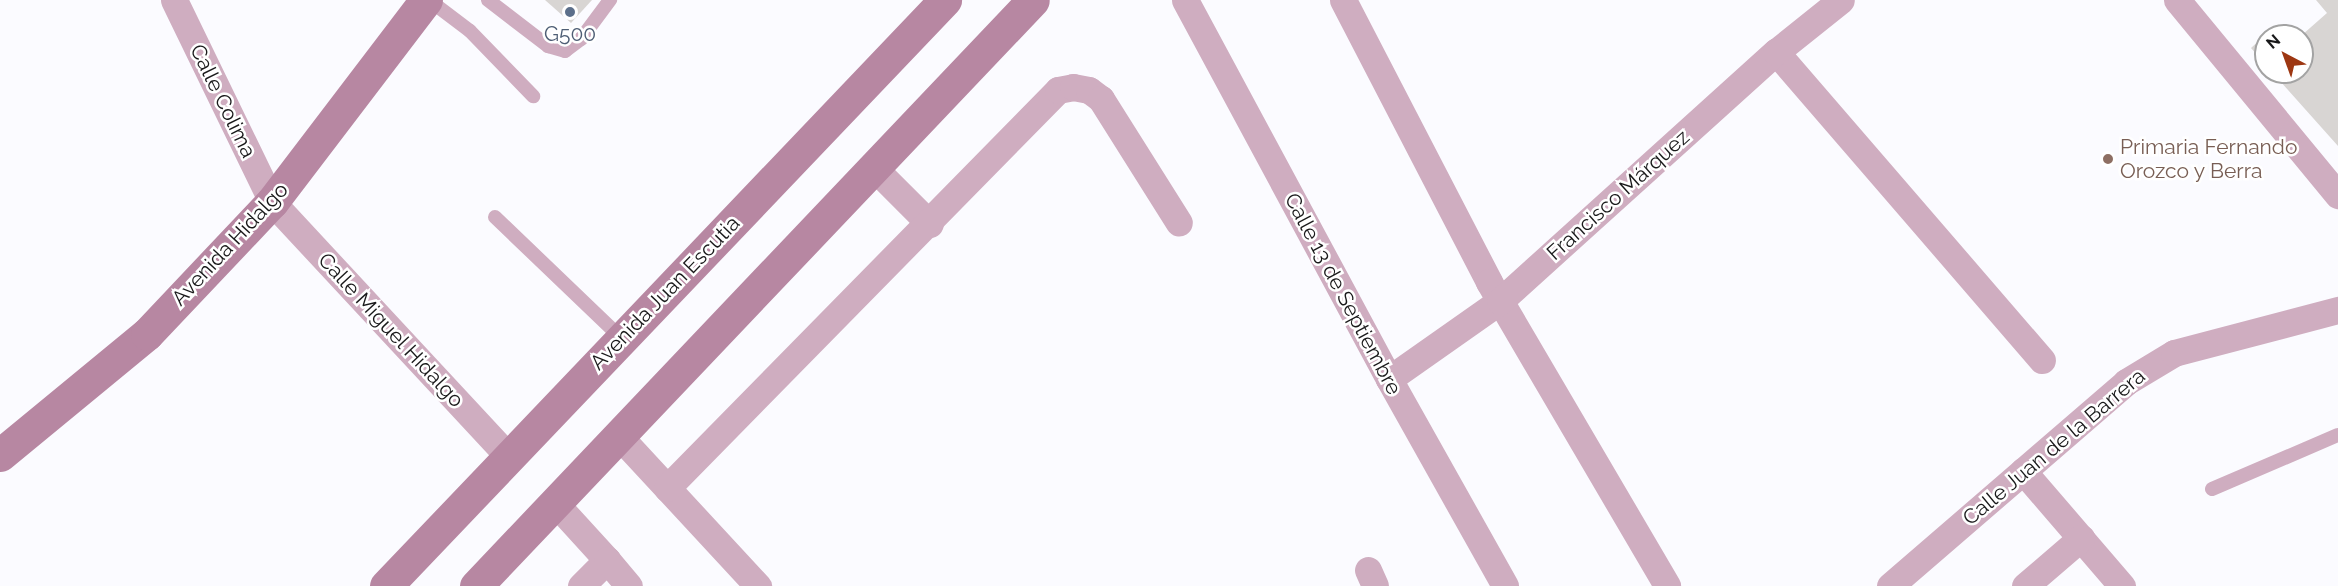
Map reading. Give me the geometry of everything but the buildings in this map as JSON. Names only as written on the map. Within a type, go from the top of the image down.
[{"type":"main road","name":"Avenida Hidalgo","points":[[0,455],[147,334],[272,202],[428,0]]},
{"type":"main road","name":"Avenida Juan Escutia","points":[[386,586],[945,0]]},
{"type":"main road","points":[[476,586],[1033,0]]},
{"type":"street","name":"Calle Colima","points":[[174,0],[272,202]]},
{"type":"street","name":"Calle 13 de Septiembre","points":[[1185,0],[1389,379],[1505,586]]},
{"type":"street","points":[[1343,0],[1500,301],[1667,586]]},
{"type":"street","name":"Francisco Márquez","points":[[1389,379],[1500,301],[1776,52],[1841,0]]},
{"type":"street","points":[[2177,0],[2338,195]]},
{"type":"street","points":[[1776,52],[2042,360]]},
{"type":"street","points":[[666,488],[930,224],[1044,101],[1058,90],[1073,87],[1089,90],[1101,99],[1179,223]]},
{"type":"street","points":[[874,168],[930,224]]},
{"type":"street","name":"Calle Miguel Hidalgo","points":[[272,202],[509,458]]},
{"type":"street","name":"Calle Juan de la Barrera","points":[[1890,586],[2126,382],[2174,353],[2338,310]]},
{"type":"street","points":[[619,436],[758,586]]},
{"type":"street","points":[[2023,471],[2122,586]]},
{"type":"street","points":[[555,503],[629,586]]},
{"type":"street","points":[[2025,586],[2081,538]]},
{"type":"street","points":[[581,586],[606,560]]},
{"type":"lane","points":[[428,0],[470,31],[533,96]]},
{"type":"lane","points":[[488,0],[548,46],[565,51],[581,39],[610,0]]},
{"type":"lane","points":[[495,217],[622,339]]},
{"type":"lane","points":[[2211,489],[2338,435]]},
{"type":"place","name":"G500","points":[[570,12]]},
{"type":"place","name":"Primaria Fernando Orozco y Berra","points":[[2108,159]]}]
